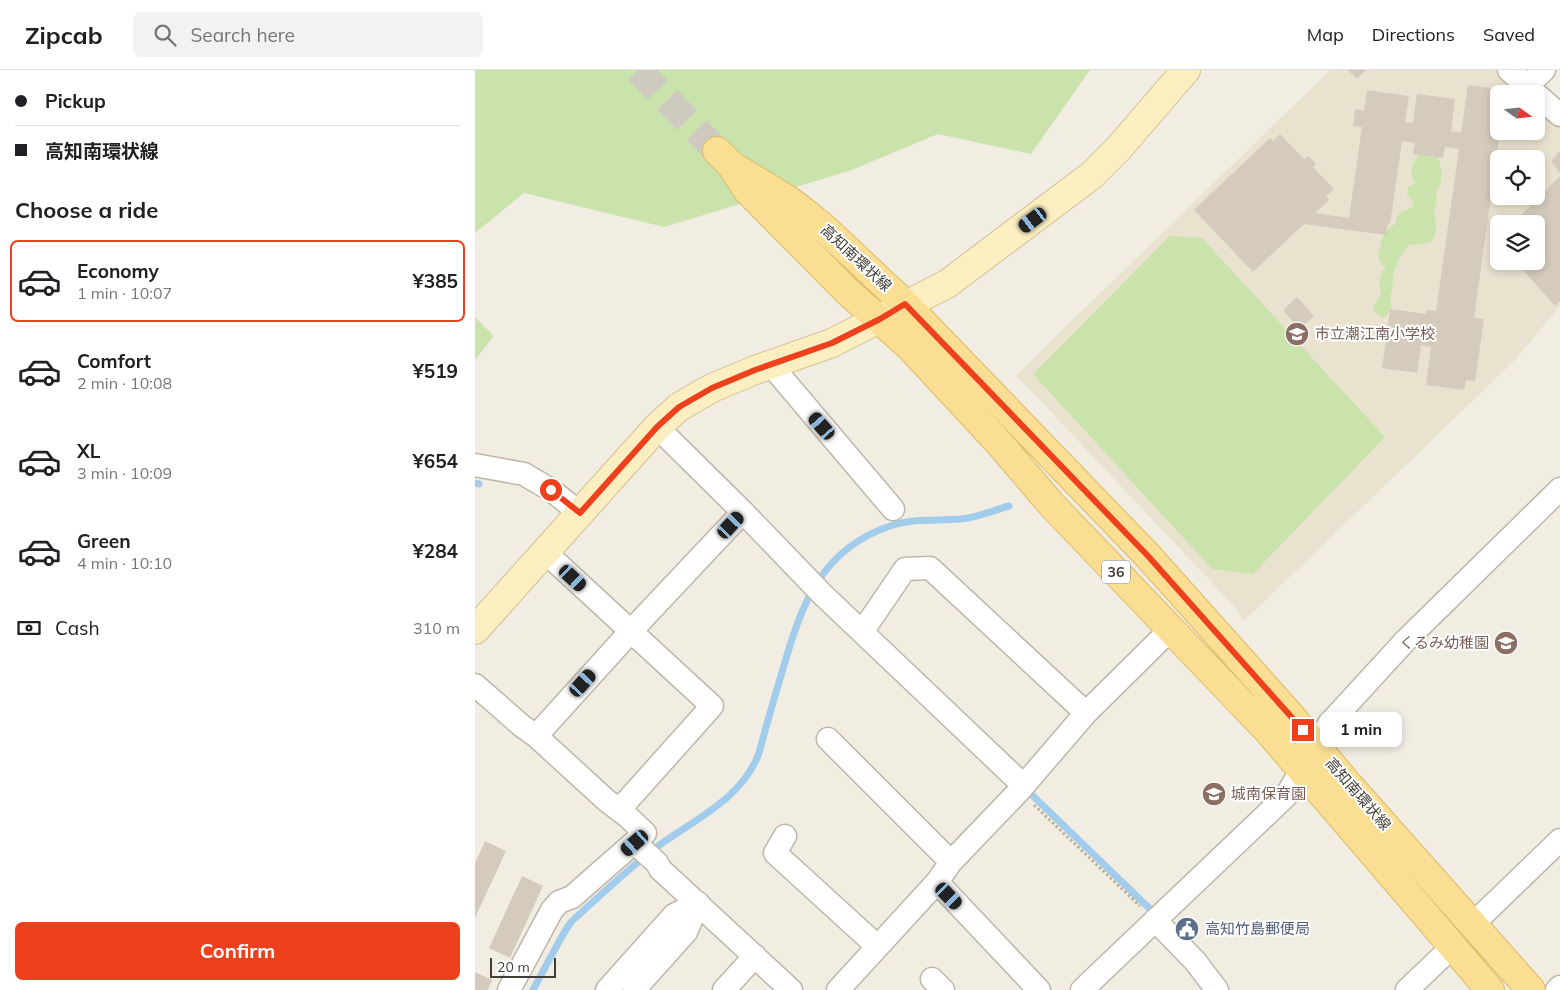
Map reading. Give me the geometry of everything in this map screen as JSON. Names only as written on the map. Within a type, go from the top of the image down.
[{"type":"main road","name":"高知南環状線","points":[[1490,990],[1269,732],[1051,504],[1000,444],[910,347],[848,292],[748,191],[724,158],[807,214],[905,304],[1148,556],[1531,990]]},
{"type":"street","points":[[475,630],[657,427],[679,407],[712,388],[832,343],[947,284],[1092,175],[1118,149],[1186,70]]},
{"type":"street","points":[[1509,70],[1526,85]]},
{"type":"street","points":[[1536,85],[1544,70]]},
{"type":"street","points":[[1545,101],[1560,114]]},
{"type":"street","points":[[771,365],[893,509]]},
{"type":"street","points":[[657,427],[822,594],[1021,788]]},
{"type":"street","points":[[475,464],[524,474],[551,490],[580,513]]},
{"type":"street","points":[[1081,990],[1286,796],[1329,724],[1406,640],[1560,489]]},
{"type":"street","points":[[536,736],[743,512]]},
{"type":"street","points":[[545,552],[712,706],[619,810]]},
{"type":"street","points":[[862,632],[905,569],[931,568],[1086,713]]},
{"type":"street","points":[[846,987],[877,946],[937,882],[951,862],[1021,788],[1086,713],[1171,629]]},
{"type":"street","points":[[475,685],[536,736],[645,833],[643,850],[573,897],[559,902],[552,910],[509,990]]},
{"type":"street","points":[[828,739],[951,862]]},
{"type":"street","points":[[785,836],[775,853],[877,946]]},
{"type":"street","points":[[1473,924],[1560,840]]},
{"type":"street","points":[[643,850],[657,863],[660,869],[791,990]]},
{"type":"street","points":[[937,882],[1039,990]]},
{"type":"street","points":[[607,990],[674,915],[698,903]]},
{"type":"street","points":[[634,990],[686,932],[698,903]]},
{"type":"street","points":[[1155,920],[1195,961],[1217,990]]},
{"type":"street","points":[[1407,990],[1453,946]]},
{"type":"street","points":[[724,990],[755,956]]},
{"type":"street","points":[[1557,990],[1560,987]]},
{"type":"path","points":[[1021,788],[1155,920]]},
{"type":"shaded area","name":"市立潮江南小学校","points":[[1330,70],[1499,70],[1516,85],[1490,85],[1490,140],[1545,140],[1545,111],[1560,124],[1560,306],[1513,362],[1244,621],[1231,603],[1016,375]]},
{"type":"green space","points":[[475,70],[1090,70],[1031,154],[938,134],[849,171],[664,227],[524,193],[475,233]]},
{"type":"green space","points":[[1421,151],[1435,152],[1441,167],[1441,182],[1436,192],[1437,203],[1434,211],[1435,234],[1431,242],[1418,245],[1411,244],[1398,259],[1393,274],[1390,308],[1384,318],[1374,312],[1373,306],[1380,297],[1381,275],[1386,265],[1381,265],[1378,255],[1382,239],[1389,228],[1395,224],[1397,216],[1403,211],[1412,208],[1414,203],[1407,195],[1408,187],[1415,183],[1412,170]]},
{"type":"green space","points":[[1170,236],[1202,238],[1385,437],[1253,574],[1212,569],[1033,374]]},
{"type":"green space","points":[[475,317],[494,336],[475,360]]},
{"type":"building","points":[[1348,70],[1366,70],[1357,79]]},
{"type":"building","points":[[1468,85],[1490,88],[1490,140],[1499,140],[1497,150],[1490,150],[1490,203],[1474,318],[1484,319],[1475,381],[1466,380],[1464,390],[1426,385],[1431,347],[1421,345],[1417,373],[1382,368],[1390,309],[1426,314],[1426,310],[1436,311],[1459,149],[1445,147],[1443,158],[1413,154],[1415,143],[1402,141],[1390,224],[1388,223],[1386,235],[1304,224],[1253,272],[1194,210],[1270,138],[1273,141],[1280,134],[1304,159],[1308,156],[1316,164],[1313,167],[1334,189],[1326,196],[1329,200],[1315,213],[1349,218],[1362,127],[1353,126],[1355,109],[1364,111],[1367,90],[1409,96],[1405,122],[1413,123],[1417,94],[1455,99],[1451,131],[1461,133]]},
{"type":"building","points":[[1560,151],[1560,173],[1551,161]]},
{"type":"building","points":[[1560,176],[1560,301],[1555,306],[1523,270],[1545,270],[1545,215],[1521,215],[1531,205],[1545,205],[1545,191]]},
{"type":"building","points":[[1297,297],[1314,316],[1299,329],[1283,310]]},
{"type":"building","points":[[485,841],[506,851],[475,918],[475,863]]},
{"type":"building","points":[[522,876],[543,886],[510,958],[489,948]]},
{"type":"building","points":[[475,972],[492,980],[488,990],[475,990]]},
{"type":"waterway","points":[[475,483],[479,484]]},
{"type":"waterway","points":[[533,990],[571,922],[654,849],[714,808],[741,784],[759,753],[797,624],[817,582],[831,564],[848,548],[868,535],[893,525],[919,521],[967,518],[1009,506]]},
{"type":"waterway","points":[[1032,795],[1149,908]]},
{"type":"tunnel","points":[[638,70],[717,151]]},
{"type":"place","name":"市立潮江南小学校","points":[[1297,334]]},
{"type":"place","name":"くるみ幼稚園","points":[[1506,643]]},
{"type":"place","name":"城南保育園","points":[[1214,794]]},
{"type":"place","name":"高知竹島郵便局","points":[[1187,929]]},
{"type":"route","points":[[551,490],[580,513],[657,427],[679,407],[712,388],[755,370],[832,343],[905,304],[1148,556],[1303,730]]}]
